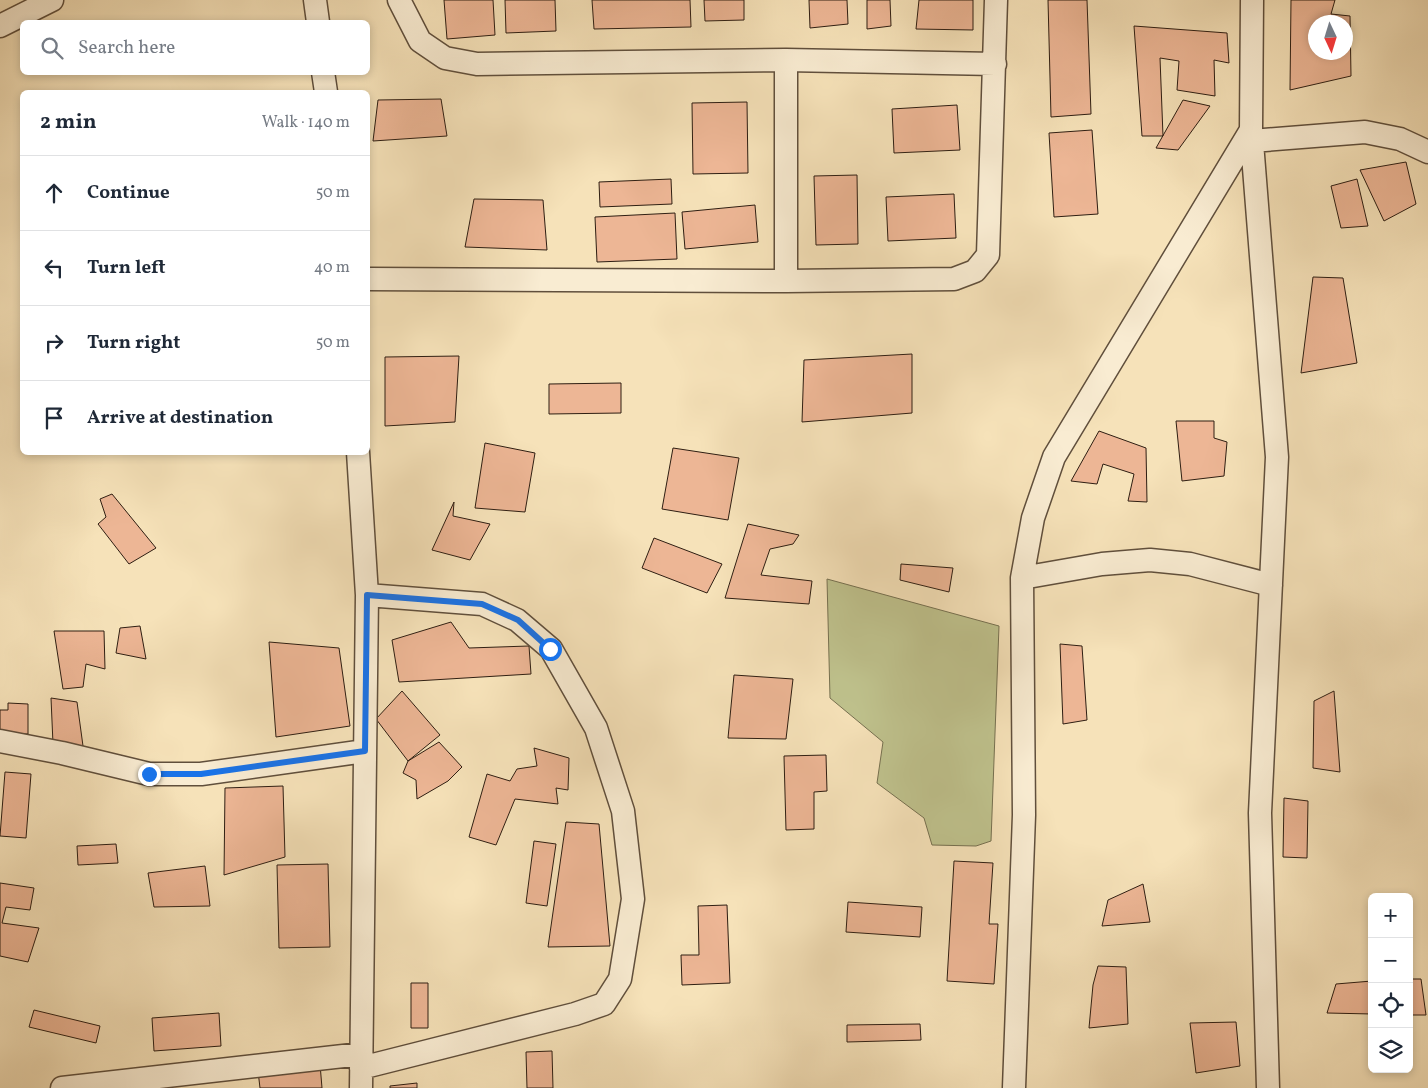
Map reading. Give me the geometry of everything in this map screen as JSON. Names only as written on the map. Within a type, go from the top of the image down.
[{"type":"street","points":[[0,26],[52,0]]},
{"type":"street","points":[[315,0],[318,20]]},
{"type":"street","points":[[399,0],[420,41],[445,58],[477,64],[786,60],[995,64]]},
{"type":"street","points":[[370,279],[786,281],[954,279],[975,271],[988,255],[996,0]]},
{"type":"street","points":[[1252,0],[1251,135],[1277,456],[1260,813],[1268,1088]]},
{"type":"street","points":[[786,60],[786,281]]},
{"type":"street","points":[[323,75],[326,90]]},
{"type":"street","points":[[1251,135],[1365,132],[1400,139],[1428,152]]},
{"type":"street","points":[[1014,1088],[1024,815],[1022,578],[1033,518],[1054,457],[1251,135]]},
{"type":"street","points":[[358,455],[367,595],[361,1070]]},
{"type":"street","points":[[1022,578],[1102,564],[1150,560],[1190,564],[1271,585]]},
{"type":"street","points":[[62,1088],[361,1070],[575,1014],[604,1004],[620,979],[633,899],[623,811],[596,728],[550,649],[518,620],[482,604],[367,595]]},
{"type":"street","points":[[0,741],[62,753],[149,774],[201,774],[365,751]]},
{"type":"green space","points":[[827,579],[999,626],[991,841],[976,846],[932,845],[924,818],[877,783],[883,742],[830,698]]},
{"type":"building","points":[[444,0],[493,0],[495,35],[447,39]]},
{"type":"building","points":[[505,0],[555,0],[556,31],[506,33]]},
{"type":"building","points":[[592,0],[690,0],[691,27],[594,29]]},
{"type":"building","points":[[704,0],[744,0],[744,20],[705,21]]},
{"type":"building","points":[[809,0],[847,0],[848,24],[810,28]]},
{"type":"building","points":[[867,0],[890,0],[891,26],[867,29]]},
{"type":"building","points":[[919,0],[973,0],[973,30],[916,29]]},
{"type":"building","points":[[1048,0],[1087,0],[1091,114],[1051,117]]},
{"type":"building","points":[[1291,0],[1335,0],[1331,14],[1340,15],[1308,15],[1308,60],[1351,60],[1351,76],[1290,90]]},
{"type":"building","points":[[1134,26],[1227,33],[1229,63],[1214,60],[1215,96],[1177,90],[1179,61],[1160,58],[1163,136],[1142,136]]},
{"type":"building","points":[[441,99],[447,136],[373,141],[378,100]]},
{"type":"building","points":[[1183,100],[1210,106],[1178,150],[1156,148]]},
{"type":"building","points":[[747,102],[748,173],[693,174],[692,103]]},
{"type":"building","points":[[957,105],[960,150],[894,153],[892,109]]},
{"type":"building","points":[[1092,130],[1098,214],[1054,217],[1049,133]]},
{"type":"building","points":[[1406,162],[1416,204],[1384,221],[1360,170]]},
{"type":"building","points":[[857,175],[858,244],[816,245],[814,176]]},
{"type":"building","points":[[671,179],[672,204],[600,207],[599,182]]},
{"type":"building","points":[[1357,179],[1368,226],[1341,228],[1331,186]]},
{"type":"building","points":[[954,194],[956,238],[888,241],[886,197]]},
{"type":"building","points":[[474,199],[543,200],[547,250],[465,247]]},
{"type":"building","points":[[755,205],[758,242],[685,249],[682,212]]},
{"type":"building","points":[[675,213],[677,259],[597,262],[595,217]]},
{"type":"building","points":[[1313,277],[1343,278],[1357,363],[1301,373]]},
{"type":"building","points":[[912,354],[912,413],[802,422],[804,360]]},
{"type":"building","points":[[459,356],[455,422],[385,426],[385,357]]},
{"type":"building","points":[[621,383],[621,413],[549,414],[549,384]]},
{"type":"building","points":[[1176,421],[1214,421],[1214,438],[1227,442],[1224,476],[1182,481]]},
{"type":"building","points":[[1099,431],[1146,448],[1147,502],[1128,501],[1134,474],[1103,464],[1097,484],[1071,481]]},
{"type":"building","points":[[485,443],[535,453],[525,512],[475,508]]},
{"type":"building","points":[[673,448],[739,458],[728,520],[662,509]]},
{"type":"building","points":[[112,494],[156,548],[129,564],[98,524],[106,517],[100,499]]},
{"type":"building","points":[[454,502],[453,516],[490,524],[470,560],[432,550]]},
{"type":"building","points":[[748,524],[799,535],[793,544],[770,549],[761,575],[812,581],[809,604],[725,598]]},
{"type":"building","points":[[654,538],[722,564],[707,593],[642,568]]},
{"type":"building","points":[[901,564],[953,568],[949,592],[900,580]]},
{"type":"building","points":[[451,622],[469,648],[529,646],[531,674],[399,682],[392,640]]},
{"type":"building","points":[[140,626],[146,659],[116,653],[120,628]]},
{"type":"building","points":[[54,631],[104,631],[105,669],[86,664],[83,687],[63,689]]},
{"type":"building","points":[[269,642],[339,648],[350,726],[276,737]]},
{"type":"building","points":[[1060,644],[1082,646],[1087,720],[1063,724]]},
{"type":"building","points":[[734,675],[793,679],[786,739],[728,738]]},
{"type":"building","points":[[402,691],[440,735],[408,761],[376,719]]},
{"type":"building","points":[[1334,691],[1340,772],[1313,768],[1314,701]]},
{"type":"building","points":[[51,698],[77,702],[83,746],[53,744]]},
{"type":"building","points":[[8,703],[28,704],[28,734],[0,734],[0,710],[8,710]]},
{"type":"building","points":[[439,742],[462,767],[448,781],[417,799],[416,780],[403,773],[408,761]]},
{"type":"building","points":[[534,748],[569,758],[568,790],[556,788],[558,804],[515,799],[496,845],[469,837],[487,774],[510,781],[517,769],[537,766]]},
{"type":"building","points":[[826,755],[827,791],[814,792],[814,829],[786,830],[784,756]]},
{"type":"building","points":[[5,772],[31,774],[26,838],[0,836]]},
{"type":"building","points":[[283,786],[285,857],[224,875],[225,788]]},
{"type":"building","points":[[1284,798],[1308,801],[1307,858],[1283,857]]},
{"type":"building","points":[[566,822],[599,824],[610,946],[548,947]]},
{"type":"building","points":[[534,841],[556,844],[547,906],[526,903]]},
{"type":"building","points":[[116,844],[118,863],[78,865],[77,846]]},
{"type":"building","points":[[954,861],[993,863],[989,924],[998,924],[994,984],[947,981]]},
{"type":"building","points":[[328,864],[330,947],[279,948],[277,865]]},
{"type":"building","points":[[205,866],[210,906],[154,907],[148,873]]},
{"type":"building","points":[[0,883],[34,888],[30,910],[6,907],[2,923],[39,928],[28,962],[0,956]]},
{"type":"building","points":[[1143,884],[1150,922],[1102,926],[1108,900]]},
{"type":"building","points":[[848,902],[922,907],[920,937],[846,932]]},
{"type":"building","points":[[727,905],[730,983],[682,985],[681,955],[699,955],[698,906]]},
{"type":"building","points":[[1098,966],[1126,967],[1128,1024],[1089,1028],[1093,985]]},
{"type":"building","points":[[1413,979],[1421,979],[1426,1015],[1413,1015]]},
{"type":"building","points":[[1368,981],[1368,1014],[1327,1013],[1336,984]]},
{"type":"building","points":[[411,983],[428,983],[428,1028],[411,1028]]},
{"type":"building","points":[[34,1010],[100,1026],[96,1043],[29,1027]]},
{"type":"building","points":[[219,1013],[221,1046],[154,1051],[152,1018]]},
{"type":"building","points":[[1236,1022],[1240,1066],[1196,1073],[1190,1023]]},
{"type":"building","points":[[920,1024],[921,1040],[847,1042],[847,1025]]},
{"type":"building","points":[[552,1051],[553,1088],[527,1088],[526,1052]]},
{"type":"building","points":[[320,1064],[322,1088],[260,1088],[258,1071]]},
{"type":"building","points":[[417,1083],[417,1088],[390,1088],[390,1086]]},
{"type":"route","points":[[149,774],[201,774],[365,751],[367,595],[482,604],[518,620],[550,649]]}]
